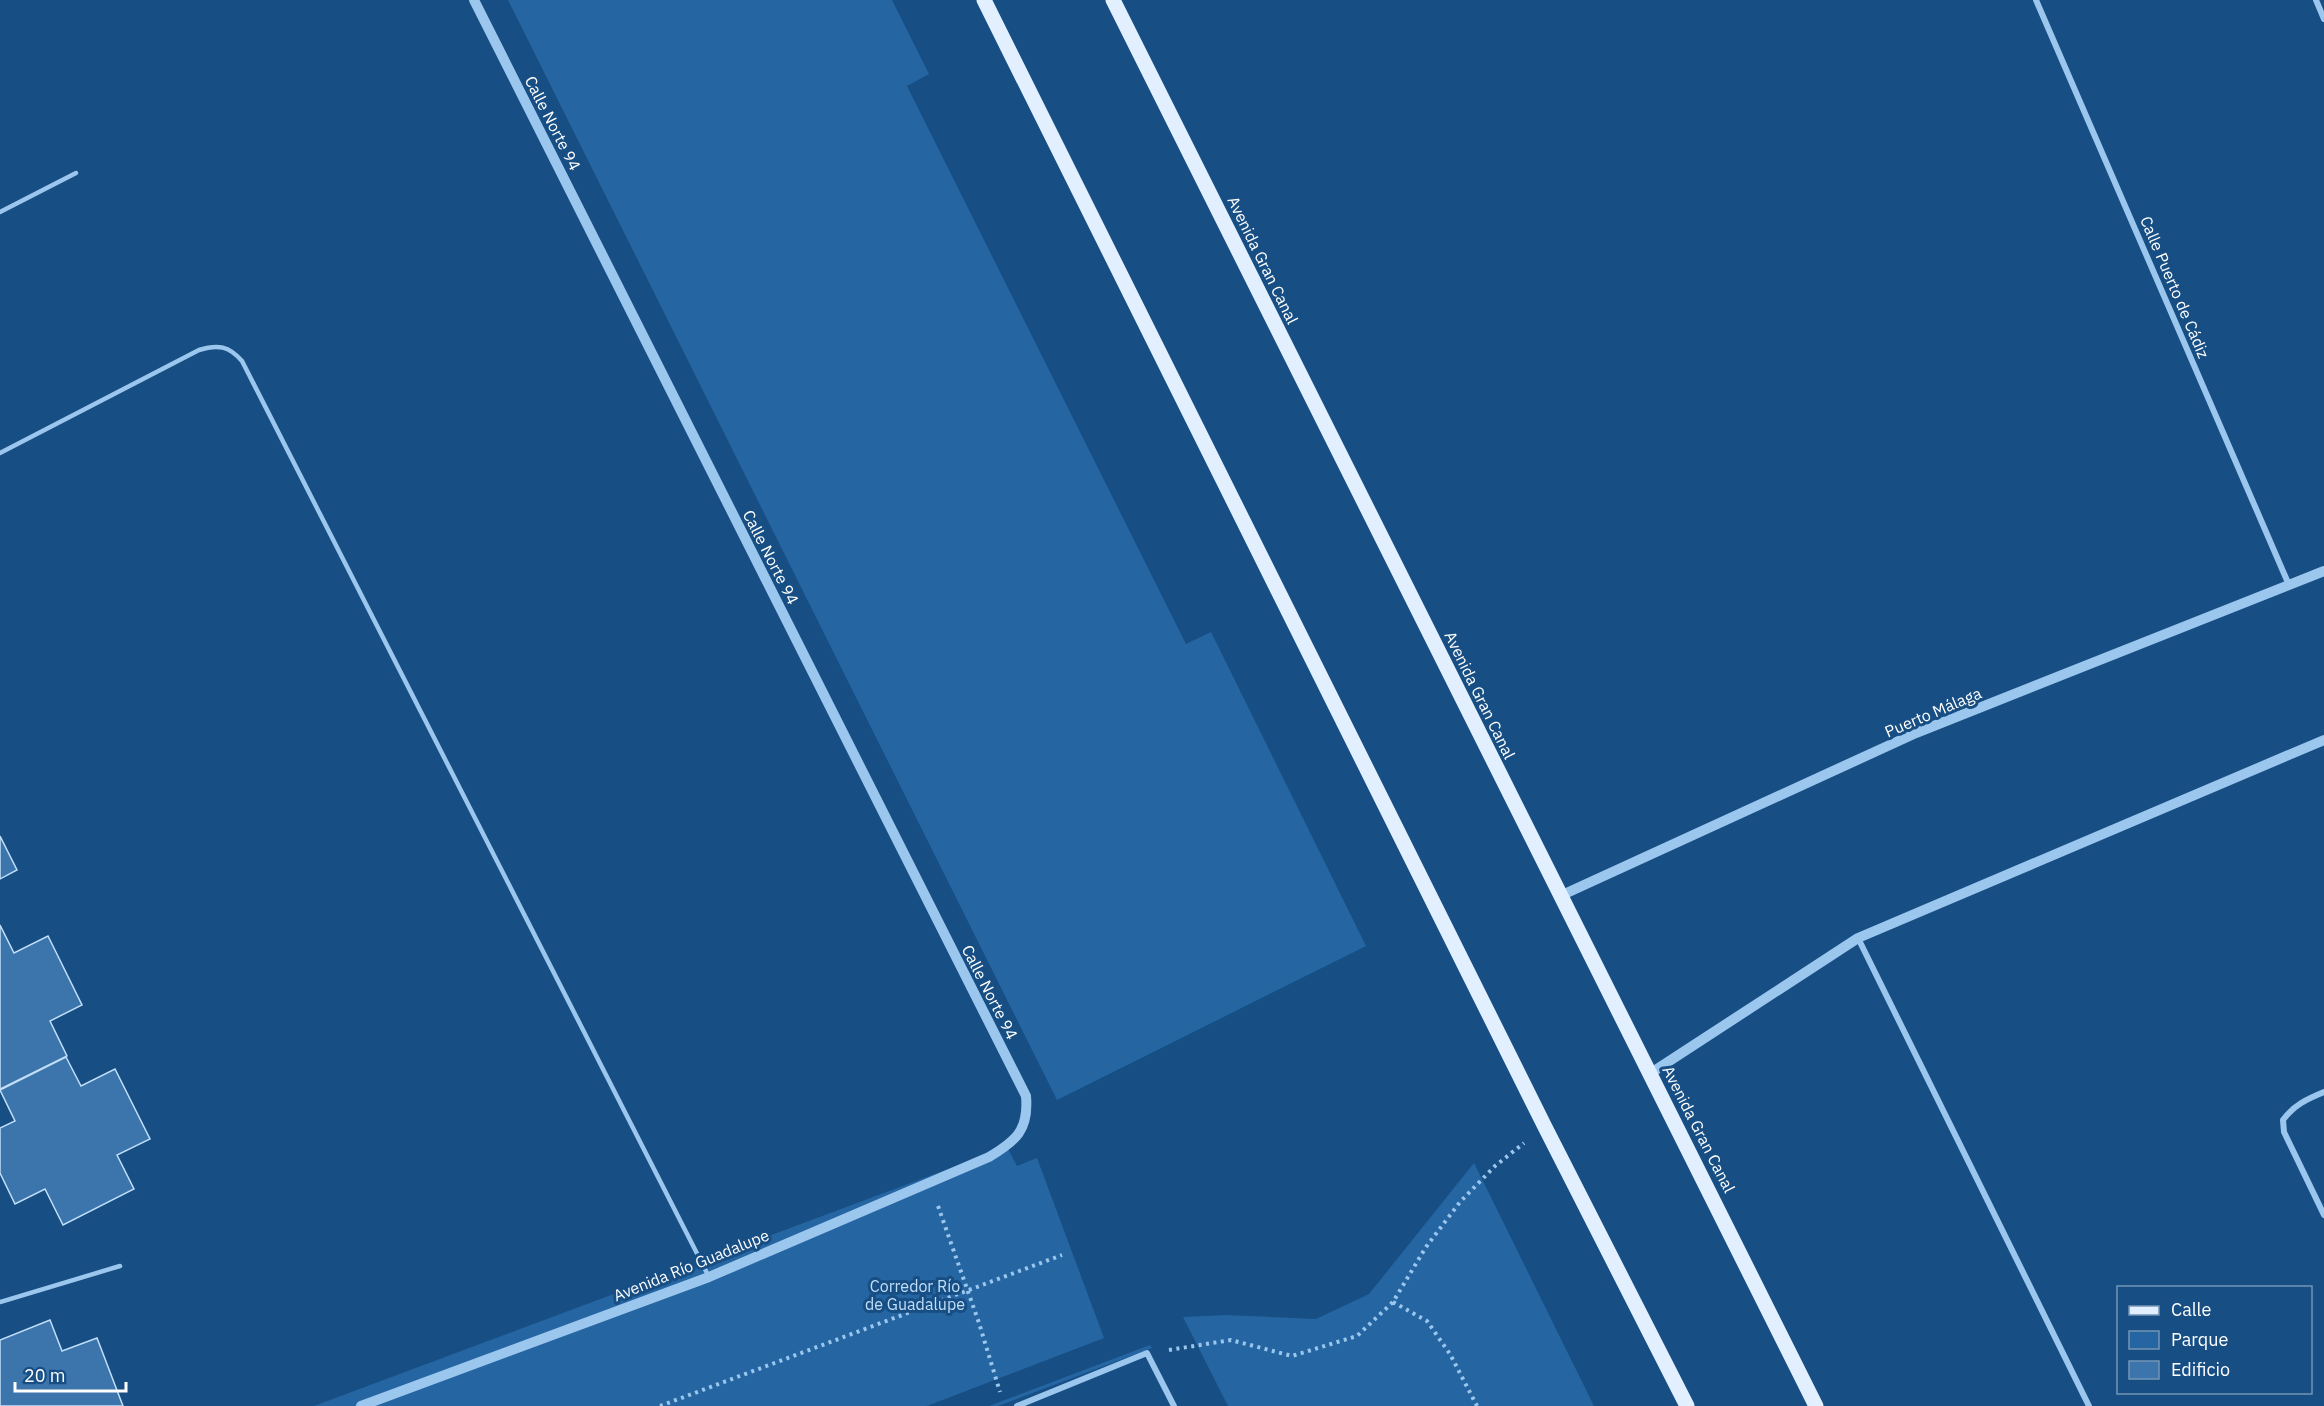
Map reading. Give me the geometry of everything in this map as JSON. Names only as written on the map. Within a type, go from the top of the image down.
[{"type":"main road","points":[[984,0],[1545,1127],[1687,1406]]},
{"type":"main road","name":"Avenida Gran Canal","points":[[1113,0],[1816,1406]]},
{"type":"street","name":"Calle Norte 94","points":[[474,0],[1026,1096],[1028,1114],[1022,1131]]},
{"type":"street","name":"Calle Puerto de Cádiz","points":[[2036,0],[2289,585]]},
{"type":"street","points":[[2316,0],[2324,19]]},
{"type":"street","name":"Puerto Málaga","points":[[1560,896],[1916,733],[2324,571]]},
{"type":"street","points":[[1650,1073],[1858,938],[2324,740]]},
{"type":"street","points":[[1858,938],[2089,1406]]},
{"type":"street","points":[[2324,1092],[2301,1102],[2283,1120],[2284,1132],[2324,1215]]},
{"type":"street","name":"Avenida Río Guadalupe","points":[[361,1406],[709,1277],[989,1157],[1007,1147],[1022,1131]]},
{"type":"street","points":[[1017,1406],[1147,1353],[1174,1406]]},
{"type":"lane","points":[[0,212],[76,173]]},
{"type":"lane","points":[[0,453],[199,350],[211,346],[222,346],[238,356],[709,1277]]},
{"type":"lane","points":[[0,1302],[120,1266]]},
{"type":"path","points":[[1147,1353],[1231,1340],[1292,1356],[1357,1336],[1393,1302],[1426,1247],[1460,1202],[1495,1166],[1545,1127]]},
{"type":"path","points":[[930,1182],[1001,1396]]},
{"type":"path","points":[[660,1406],[1062,1255]]},
{"type":"path","points":[[1393,1302],[1427,1321],[1450,1354],[1477,1406]]},
{"type":"green space","points":[[508,0],[892,0],[929,74],[907,86],[1186,644],[1211,632],[1366,946],[1057,1100]]},
{"type":"green space","name":"Corredor Río de Guadalupe","points":[[1007,1147],[1017,1166],[1037,1158],[1104,1338],[927,1406],[314,1406]]},
{"type":"green space","points":[[1474,1163],[1594,1406],[1228,1406],[1183,1317],[1226,1315],[1316,1319],[1369,1294]]},
{"type":"green space","points":[[1150,1345],[1152,1348],[998,1406],[989,1406]]},
{"type":"building","points":[[0,836],[17,870],[0,879]]},
{"type":"building","points":[[0,925],[14,953],[48,936],[82,1005],[50,1021],[67,1056],[0,1089]]},
{"type":"building","points":[[66,1057],[81,1086],[115,1069],[150,1139],[117,1155],[134,1189],[63,1225],[45,1189],[15,1204],[0,1173],[0,1128],[15,1121],[0,1090]]},
{"type":"building","points":[[50,1320],[62,1351],[97,1338],[123,1406],[0,1406],[0,1340]]}]
